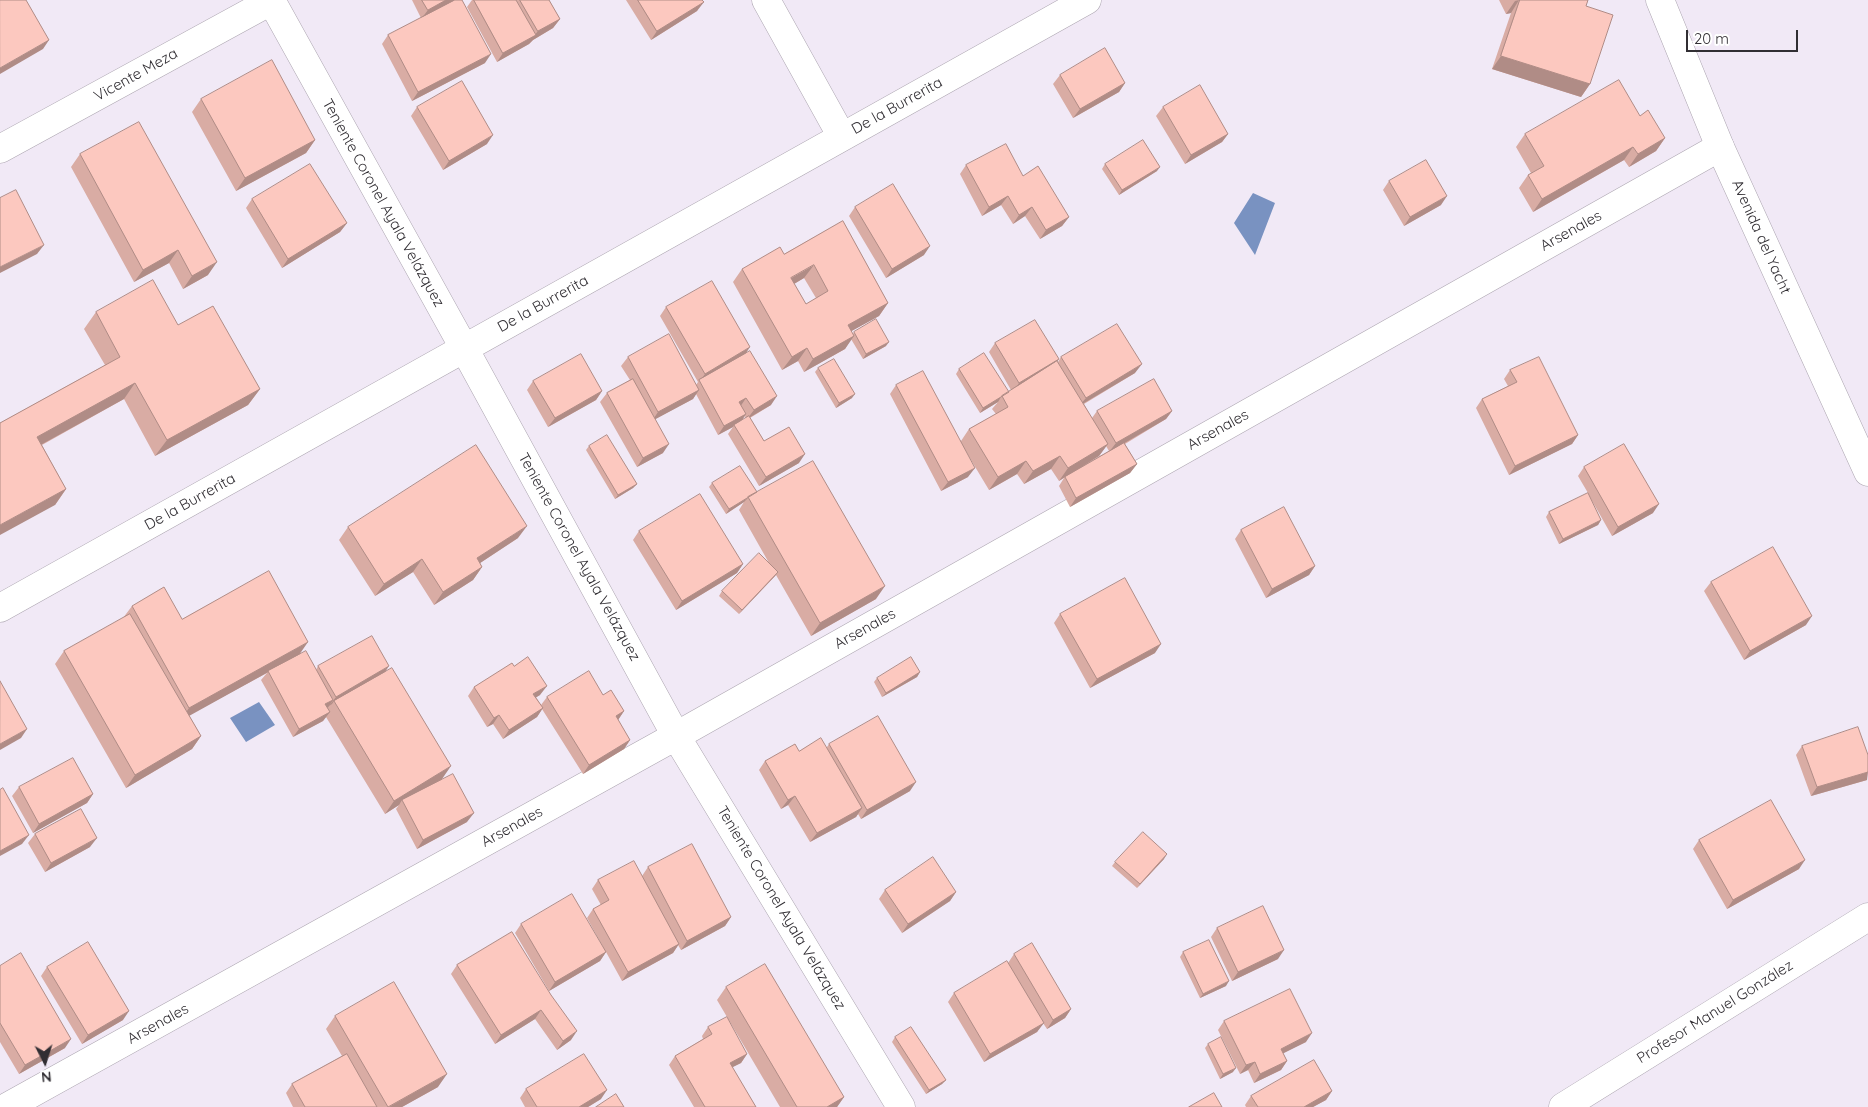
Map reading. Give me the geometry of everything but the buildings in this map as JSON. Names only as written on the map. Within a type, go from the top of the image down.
[{"type":"street","name":"Vicente Meza","points":[[0,149],[271,0]]},
{"type":"street","name":"Teniente Coronel Ayala Velázquez","points":[[271,0],[676,736],[901,1107]]},
{"type":"street","points":[[766,0],[842,137]]},
{"type":"street","name":"De la Burrerita","points":[[0,608],[1087,0]]},
{"type":"street","name":"Avenida del Yacht","points":[[1660,0],[1720,147],[1868,472]]},
{"type":"street","name":"Arsenales","points":[[7,1107],[676,736],[1720,147]]},
{"type":"street","name":"Profesor Manuel González","points":[[1563,1107],[1868,917]]},
{"type":"water","points":[[1253,193],[1275,203],[1255,255],[1234,223]]},
{"type":"water","points":[[259,702],[275,725],[246,742],[230,718]]}]
